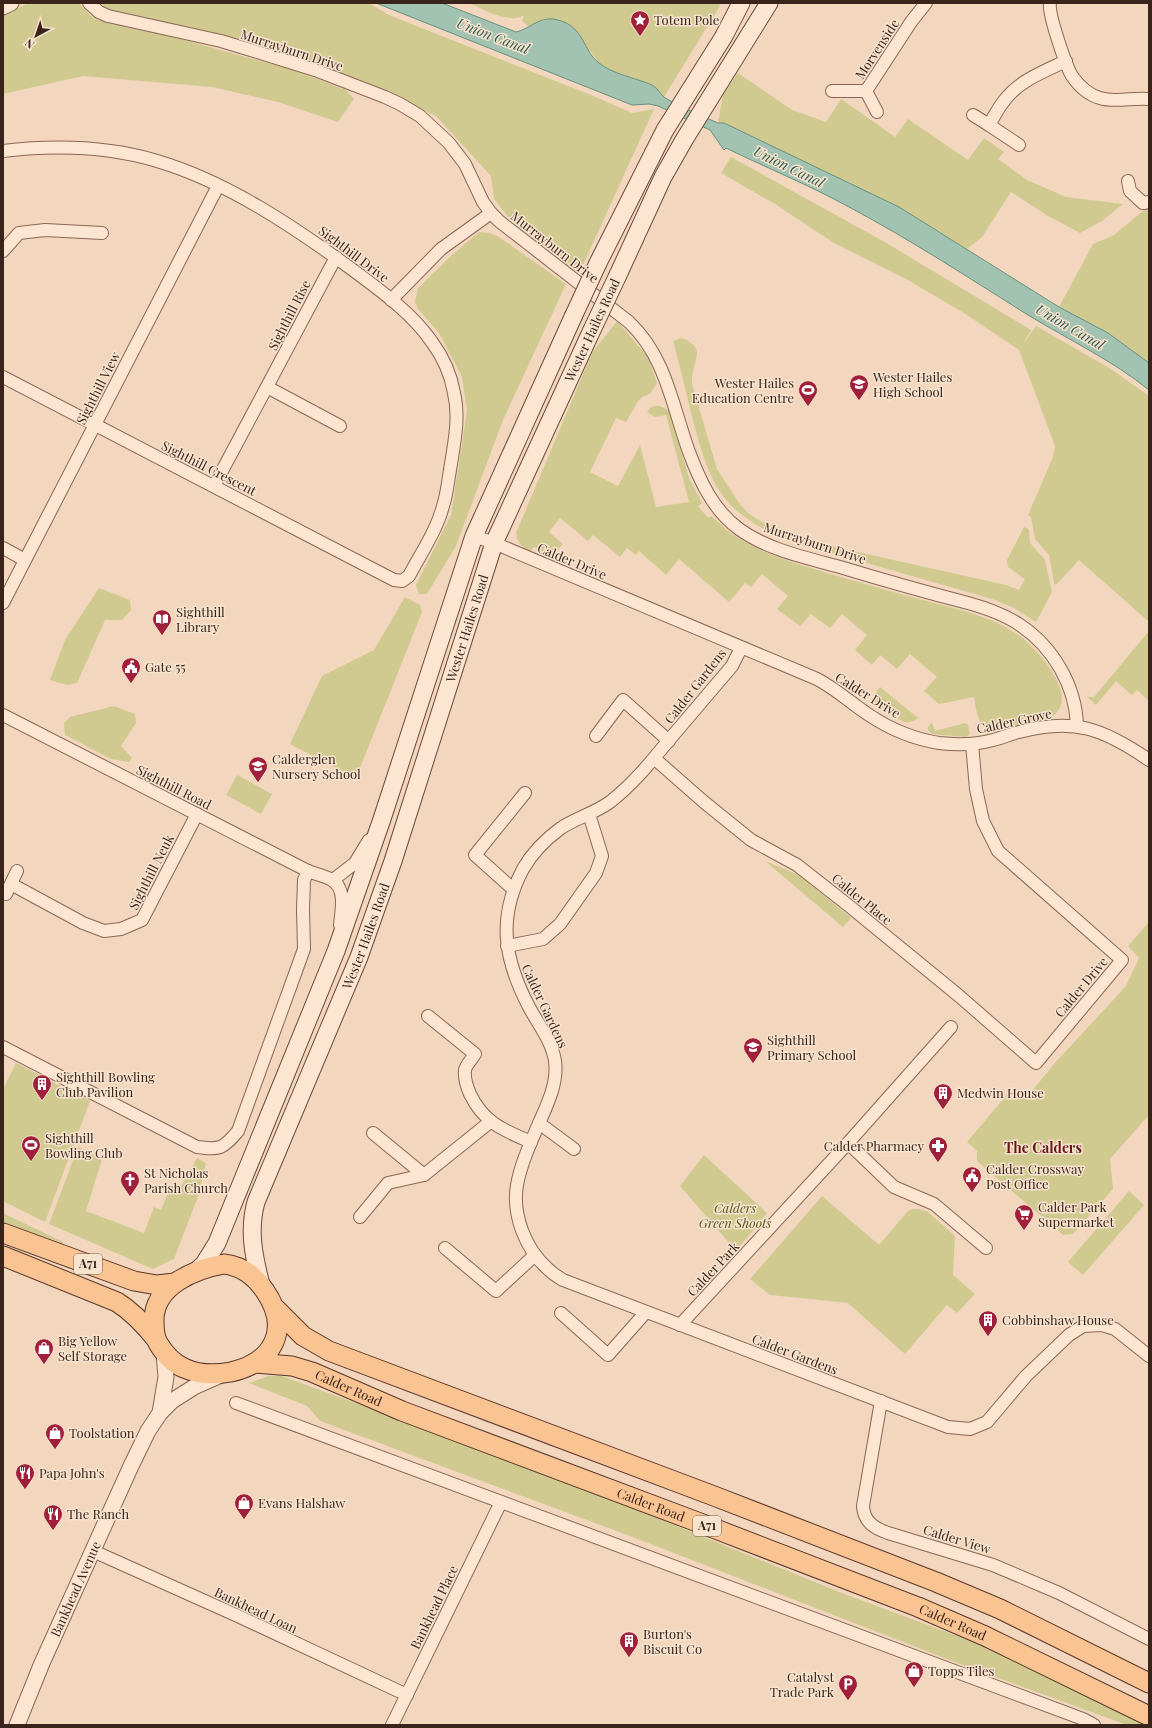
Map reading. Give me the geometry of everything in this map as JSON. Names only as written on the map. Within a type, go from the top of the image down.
[{"type":"main road","name":"Wester Hailes Road","points":[[194,1273],[204,1264],[217,1243],[336,950],[382,819],[474,536],[598,263],[665,130],[724,36],[741,3]]},
{"type":"main road","name":"Wester Hailes Road","points":[[261,1285],[252,1244],[253,1215],[256,1202],[359,957],[395,854],[494,543],[663,177],[684,140],[769,3]]},
{"type":"main road","name":"A71","points":[[3,1233],[134,1280],[157,1284],[175,1283]]},
{"type":"main road","name":"A71","points":[[3,1256],[117,1302],[141,1320],[160,1346],[181,1367],[201,1374],[225,1373],[240,1370],[255,1363],[271,1349],[276,1339],[278,1328],[276,1309],[261,1285],[251,1274],[242,1268],[224,1264],[211,1266],[175,1283],[164,1293],[158,1302],[154,1314],[154,1326],[160,1346]]},
{"type":"main road","name":"Calder Road","points":[[276,1309],[303,1336],[328,1352],[722,1499],[936,1582],[1000,1609],[1149,1682]]},
{"type":"main road","name":"Calder Road","points":[[255,1363],[292,1366],[312,1372],[402,1412],[700,1523],[918,1607],[985,1636],[1149,1716]]},
{"type":"street","points":[[3,7],[11,3]]},
{"type":"street","name":"Murrayburn Drive","points":[[89,3],[99,12],[108,16],[221,41],[314,70],[385,97],[420,116],[449,144],[465,164],[483,202],[499,221],[629,322],[647,341],[660,365],[670,390],[689,451],[707,493],[724,516],[739,529],[758,540],[790,552],[968,603],[992,611],[1019,624],[1042,644],[1057,662],[1066,679],[1074,704],[1077,726]]},
{"type":"street","name":"Morvenside","points":[[866,91],[911,22],[926,3]]},
{"type":"street","points":[[1050,3],[1049,8],[1052,20],[1066,61],[1071,75],[1079,85],[1090,94],[1101,98],[1116,100],[1138,97],[1149,99]]},
{"type":"street","points":[[989,125],[1004,100],[1021,85],[1039,74],[1066,61]]},
{"type":"street","name":"Morvenside","points":[[832,91],[866,91]]},
{"type":"street","name":"Morvenside","points":[[866,91],[877,112]]},
{"type":"street","points":[[973,114],[1019,145]]},
{"type":"street","name":"Sighthill Drive","points":[[3,151],[46,148],[111,151],[157,161],[218,186],[248,201],[302,233],[392,300],[417,324],[432,342],[449,374],[456,404],[456,424],[443,506],[436,524],[409,576],[402,580]]},
{"type":"street","points":[[1128,181],[1130,191],[1143,203],[1149,202]]},
{"type":"street","name":"Sighthill View","points":[[3,603],[218,186]]},
{"type":"street","points":[[392,300],[440,249],[491,213]]},
{"type":"street","points":[[3,251],[20,233],[45,230],[102,233]]},
{"type":"street","name":"Sighthill Rise","points":[[214,486],[336,257]]},
{"type":"street","name":"Sighthill Crescent","points":[[3,377],[394,580],[402,580]]},
{"type":"street","points":[[267,387],[340,426]]},
{"type":"street","name":"Calder Drive","points":[[474,536],[494,543],[817,679],[830,686],[869,715],[910,736],[940,743],[972,744],[976,789],[983,821],[998,851],[1122,960],[1043,1054]]},
{"type":"street","points":[[3,548],[25,560]]},
{"type":"street","name":"Calder Gardens","points":[[741,648],[732,666],[655,759],[609,803],[561,828],[538,847],[513,889],[506,917],[507,946],[511,964],[519,985],[547,1039],[555,1060],[555,1081],[549,1101],[523,1162],[517,1186],[516,1207],[520,1224],[535,1255],[547,1269],[563,1280],[680,1326],[948,1427],[970,1429],[987,1422],[1026,1376],[1069,1335],[1084,1326],[1102,1325],[1115,1329],[1149,1356]]},
{"type":"street","name":"Calder Gardens","points":[[596,736],[623,700],[669,741]]},
{"type":"street","name":"Sighthill Road","points":[[3,715],[308,871],[333,880]]},
{"type":"street","name":"Calder Grove","points":[[972,744],[994,740],[1038,727],[1058,725],[1077,726],[1105,734],[1122,742],[1149,760]]},
{"type":"street","name":"Calder Place","points":[[655,759],[704,802],[751,840],[797,864],[958,994],[1036,1062],[1043,1054]]},
{"type":"street","points":[[513,889],[475,855],[525,793]]},
{"type":"street","name":"Sighthill Neuk","points":[[17,871],[8,889],[104,931],[121,929],[142,920],[197,814]]},
{"type":"street","points":[[507,946],[544,939],[560,924],[596,873],[602,856],[589,814]]},
{"type":"street","points":[[336,950],[342,903],[340,890],[333,880],[355,863],[382,819]]},
{"type":"street","points":[[3,1047],[197,1147],[215,1149],[228,1144],[238,1131],[304,949],[302,909],[304,880],[308,871]]},
{"type":"street","points":[[428,1016],[475,1054],[465,1069],[466,1086],[475,1104],[490,1122],[507,1132],[531,1142]]},
{"type":"street","name":"Calder Park","points":[[680,1326],[848,1143],[951,1027]]},
{"type":"street","points":[[360,1217],[388,1183],[424,1175],[490,1122]]},
{"type":"street","points":[[539,1123],[574,1149]]},
{"type":"street","points":[[373,1133],[424,1175]]},
{"type":"street","points":[[848,1143],[894,1187],[934,1204],[986,1248]]},
{"type":"street","points":[[445,1248],[496,1291],[535,1255]]},
{"type":"street","points":[[560,1313],[608,1355],[646,1312]]},
{"type":"street","name":"Bankhead Avenue","points":[[160,1346],[166,1377],[160,1413]]},
{"type":"street","name":"Bankhead Avenue","points":[[17,1725],[42,1663],[136,1455],[160,1413],[183,1393],[225,1373]]},
{"type":"street","name":"Calder View","points":[[881,1401],[863,1506],[864,1514],[868,1522],[877,1529],[888,1533],[993,1565],[1059,1593],[1149,1639]]},
{"type":"street","points":[[236,1403],[1083,1719],[1094,1725]]},
{"type":"street","name":"Bankhead Place","points":[[392,1725],[501,1502]]},
{"type":"street","name":"Bankhead Loan","points":[[93,1551],[238,1616],[407,1695]]},
{"type":"green space","points":[[29,3],[79,3],[90,15],[98,20],[153,33],[159,33],[290,69],[346,90],[354,99],[338,122],[278,102],[212,87],[83,76],[3,94],[3,15]]},
{"type":"green space","points":[[102,3],[369,3],[387,14],[591,95],[632,113],[654,109],[579,274],[577,275],[516,227],[494,199],[491,176],[436,116],[380,89],[211,32],[104,10]]},
{"type":"green space","points":[[469,3],[719,3],[720,6],[664,97],[654,86],[607,69],[598,63],[591,52],[544,19],[529,27],[522,21],[524,15],[518,18],[504,17]]},
{"type":"green space","points":[[738,73],[792,110],[826,122],[841,99],[895,137],[908,119],[968,160],[984,138],[1004,152],[998,159],[1027,180],[1066,197],[1123,204],[1102,221],[1080,233],[1048,216],[1011,192],[982,237],[967,249],[899,207],[724,123],[718,123],[723,94]]},
{"type":"green space","points":[[731,157],[883,241],[1031,330],[1023,344],[1036,326],[1111,369],[1149,396],[1149,622],[1079,560],[1056,585],[1054,583],[1049,555],[1035,539],[1031,517],[1028,515],[1053,457],[1055,446],[1019,350],[964,313],[906,279],[834,243],[775,204],[721,173]]},
{"type":"green space","points":[[1149,206],[1149,363],[1108,333],[1059,307],[1093,244],[1114,235]]},
{"type":"green space","points":[[479,232],[489,233],[499,237],[566,284],[503,420],[456,546],[427,594],[419,594],[416,585],[451,515],[467,411],[462,377],[439,333],[418,309],[415,302],[418,288],[451,256]]},
{"type":"green space","points":[[617,321],[648,357],[657,383],[650,394],[642,397],[638,401],[626,422],[616,418],[590,472],[618,486],[640,445],[656,507],[689,502],[666,415],[655,417],[647,412],[654,406],[663,407],[669,411],[689,478],[702,503],[698,506],[708,518],[712,516],[732,534],[754,547],[800,565],[968,612],[1011,630],[1036,651],[1053,672],[1059,684],[1062,695],[1061,705],[1055,714],[1047,719],[1018,725],[995,733],[991,732],[984,727],[979,719],[974,697],[939,704],[924,691],[937,677],[910,654],[897,669],[880,655],[872,665],[855,650],[867,635],[842,614],[830,628],[811,614],[800,626],[777,609],[788,596],[762,574],[751,587],[745,583],[729,602],[679,559],[666,575],[639,551],[636,555],[627,548],[620,557],[593,535],[588,541],[560,518],[549,532],[563,544],[552,556],[534,547],[530,552],[522,546],[517,539],[516,533],[592,353]]},
{"type":"green space","points":[[682,338],[689,341],[696,348],[697,355],[692,374],[692,384],[717,469],[739,503],[748,513],[760,521],[835,547],[1006,585],[1019,590],[1025,579],[1008,567],[1007,560],[1024,527],[1029,529],[1030,543],[1045,560],[1052,592],[1036,622],[1014,608],[992,599],[790,541],[765,529],[742,515],[720,492],[704,458],[673,341]]},
{"type":"green space","points":[[99,588],[130,600],[131,610],[122,620],[105,620],[77,683],[67,685],[50,680],[65,640]]},
{"type":"green space","points":[[405,597],[420,605],[422,612],[356,778],[290,744],[322,676],[374,650]]},
{"type":"green space","points":[[1149,631],[1149,701],[1137,690],[1132,695],[1116,681],[1096,705],[1087,697],[1094,697]]},
{"type":"green space","points":[[880,687],[918,718],[911,722],[905,722],[879,707],[876,704],[875,697],[876,692]]},
{"type":"green space","points":[[114,706],[135,714],[136,723],[121,746],[132,758],[129,762],[111,759],[65,735],[64,723],[70,717]]},
{"type":"green space","points":[[932,722],[935,731],[965,723],[968,725],[970,734],[966,737],[932,734],[928,730],[928,727]]},
{"type":"green space","points":[[237,775],[272,794],[261,814],[226,795]]},
{"type":"green space","points":[[765,861],[799,875],[851,918],[843,927]]},
{"type":"green space","points":[[1149,922],[1149,1115],[1110,1159],[1113,1189],[1073,1234],[1063,1235],[977,1161],[977,1151],[967,1142],[1010,1091],[1032,1091],[1054,1064],[1126,986],[1139,958],[1128,946]]},
{"type":"green space","points":[[16,1063],[90,1101],[45,1222],[3,1201],[3,1089]]},
{"type":"green space","points":[[78,1147],[102,1159],[86,1211],[144,1233],[154,1207],[161,1210],[172,1183],[181,1186],[197,1158],[206,1163],[199,1194],[174,1259],[153,1269],[49,1224]]},
{"type":"green space","name":"Calders Green Shoots","points":[[704,1155],[767,1213],[736,1251],[680,1186]]},
{"type":"green space","points":[[1129,1191],[1144,1205],[1083,1275],[1068,1262]]},
{"type":"green space","points":[[822,1196],[879,1245],[908,1211],[912,1209],[919,1209],[928,1212],[955,1236],[953,1275],[975,1294],[957,1313],[947,1305],[905,1354],[848,1303],[770,1295],[750,1279]]},
{"type":"green space","points":[[3,1213],[63,1242],[63,1244],[56,1245],[3,1225]]},
{"type":"green space","points":[[268,1376],[282,1376],[546,1473],[842,1593],[995,1650],[1148,1725],[1127,1725],[952,1661],[630,1536],[320,1421],[307,1406],[249,1383]]},
{"type":"water","name":"Union Canal","points":[[376,3],[442,3],[516,32],[546,19],[558,20],[567,23],[578,33],[593,58],[604,67],[652,85],[665,98],[678,105],[718,123],[724,123],[899,207],[1059,307],[1108,333],[1149,363],[1149,390],[1120,369],[872,220],[803,184],[726,148],[724,150],[710,130],[658,106],[649,104],[632,105]]},
{"type":"place","name":"Totem Pole","points":[[640,37]]},
{"type":"place","name":"Wester Hailes High School","points":[[859,401]]},
{"type":"place","name":"Wester Hailes Education Centre","points":[[808,407]]},
{"type":"place","name":"Sighthill Library","points":[[162,636]]},
{"type":"place","name":"Gate 55","points":[[131,684]]},
{"type":"place","name":"Calderglen Nursery School","points":[[258,783]]},
{"type":"place","name":"Sighthill Primary School","points":[[753,1064]]},
{"type":"place","name":"Sighthill Bowling Club Pavilion","points":[[42,1101]]},
{"type":"place","name":"Medwin House","points":[[943,1110]]},
{"type":"place","name":"Sighthill Bowling Club","points":[[31,1162]]},
{"type":"place","name":"Calder Pharmacy","points":[[938,1163]]},
{"type":"place","name":"Calder Crossway Post Office","points":[[972,1193]]},
{"type":"place","name":"St Nicholas Parish Church","points":[[130,1197]]},
{"type":"place","name":"Calder Park Supermarket","points":[[1024,1231]]},
{"type":"place","name":"Cobbinshaw House","points":[[988,1337]]},
{"type":"place","name":"Big Yellow Self Storage","points":[[44,1365]]},
{"type":"place","name":"Toolstation","points":[[55,1450]]},
{"type":"place","name":"Papa John's","points":[[25,1490]]},
{"type":"place","name":"Evans Halshaw","points":[[244,1520]]},
{"type":"place","name":"The Ranch","points":[[53,1531]]},
{"type":"place","name":"Burton's Biscuit Co","points":[[629,1658]]},
{"type":"place","name":"Topps Tiles","points":[[914,1688]]},
{"type":"place","name":"Catalyst Trade Park","points":[[848,1701]]},
{"type":"district","name":"The Calders","points":[[1043,1148]]}]
